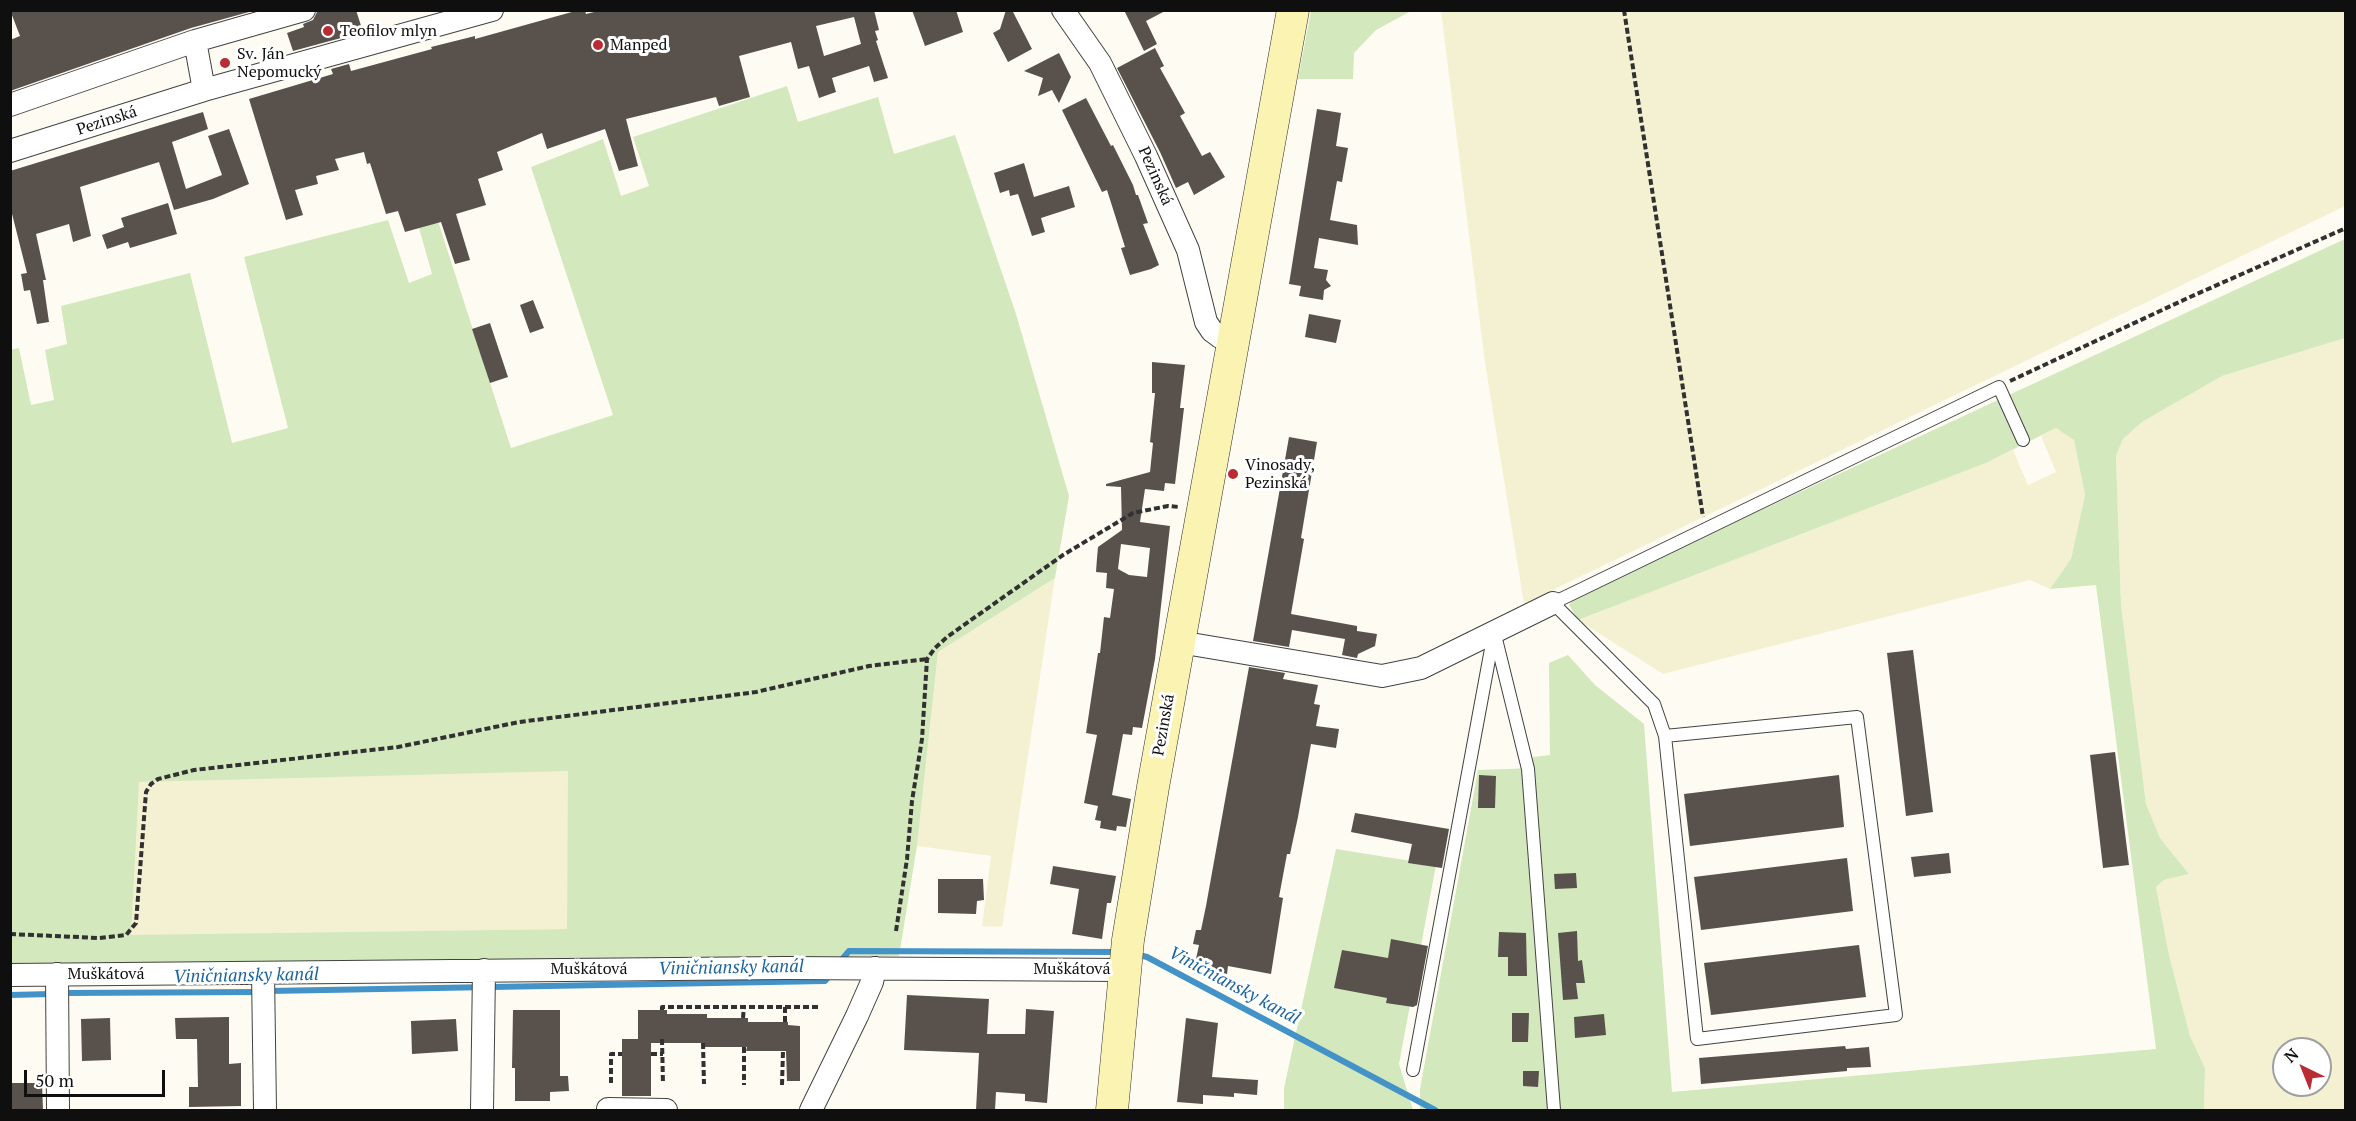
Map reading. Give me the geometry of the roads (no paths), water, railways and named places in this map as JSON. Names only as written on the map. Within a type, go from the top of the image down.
[{"type":"main road","name":"Pezinská","points":[[1112,1110],[1126,956],[1179,642],[1293,10]]},
{"type":"street","points":[[10,105],[195,41],[304,10]]},
{"type":"street","name":"Pezinská","points":[[10,151],[204,90],[492,10]]},
{"type":"street","name":"Pezinská","points":[[1063,10],[1100,63],[1146,156],[1188,250],[1206,322],[1220,337],[1233,341]]},
{"type":"street","points":[[195,41],[204,90]]},
{"type":"street","points":[[1179,642],[1382,676],[1421,668],[1553,603]]},
{"type":"street","name":"Muškátová","points":[[10,975],[875,968],[1126,956]]},
{"type":"street","points":[[811,1110],[857,1016],[872,982],[875,968]]},
{"type":"street","points":[[482,1110],[484,970]]},
{"type":"street","points":[[263,973],[265,1110]]},
{"type":"street","name":"Muškátová","points":[[57,974],[58,1110]]},
{"type":"street","points":[[608,1109],[666,1110]]},
{"type":"lane","points":[[1665,736],[1857,717],[1896,1015],[1697,1040],[1665,736],[1654,704],[1553,603],[1999,387],[2024,440]]},
{"type":"lane","points":[[1413,1070],[1494,631]]},
{"type":"lane","points":[[1494,631],[1527,769],[1554,1110]]},
{"type":"waterway","name":"Viničniansky kanál","points":[[839,963],[849,951],[1119,952]]},
{"type":"waterway","name":"Viničniansky kanál","points":[[1135,954],[1147,957],[1435,1110]]},
{"type":"waterway","name":"Viničniansky kanál","points":[[269,991],[825,981],[831,974]]},
{"type":"waterway","name":"Viničniansky kanál","points":[[62,993],[259,992]]},
{"type":"waterway","name":"Viničniansky kanál","points":[[10,995],[52,994]]},
{"type":"place","name":"Teofilov mlyn","points":[[328,31]]},
{"type":"place","name":"Manped","points":[[598,45]]},
{"type":"place","name":"Sv. Ján Nepomucký","points":[[225,63]]},
{"type":"place","name":"Vinosady, Pezinská","points":[[1233,474]]}]
